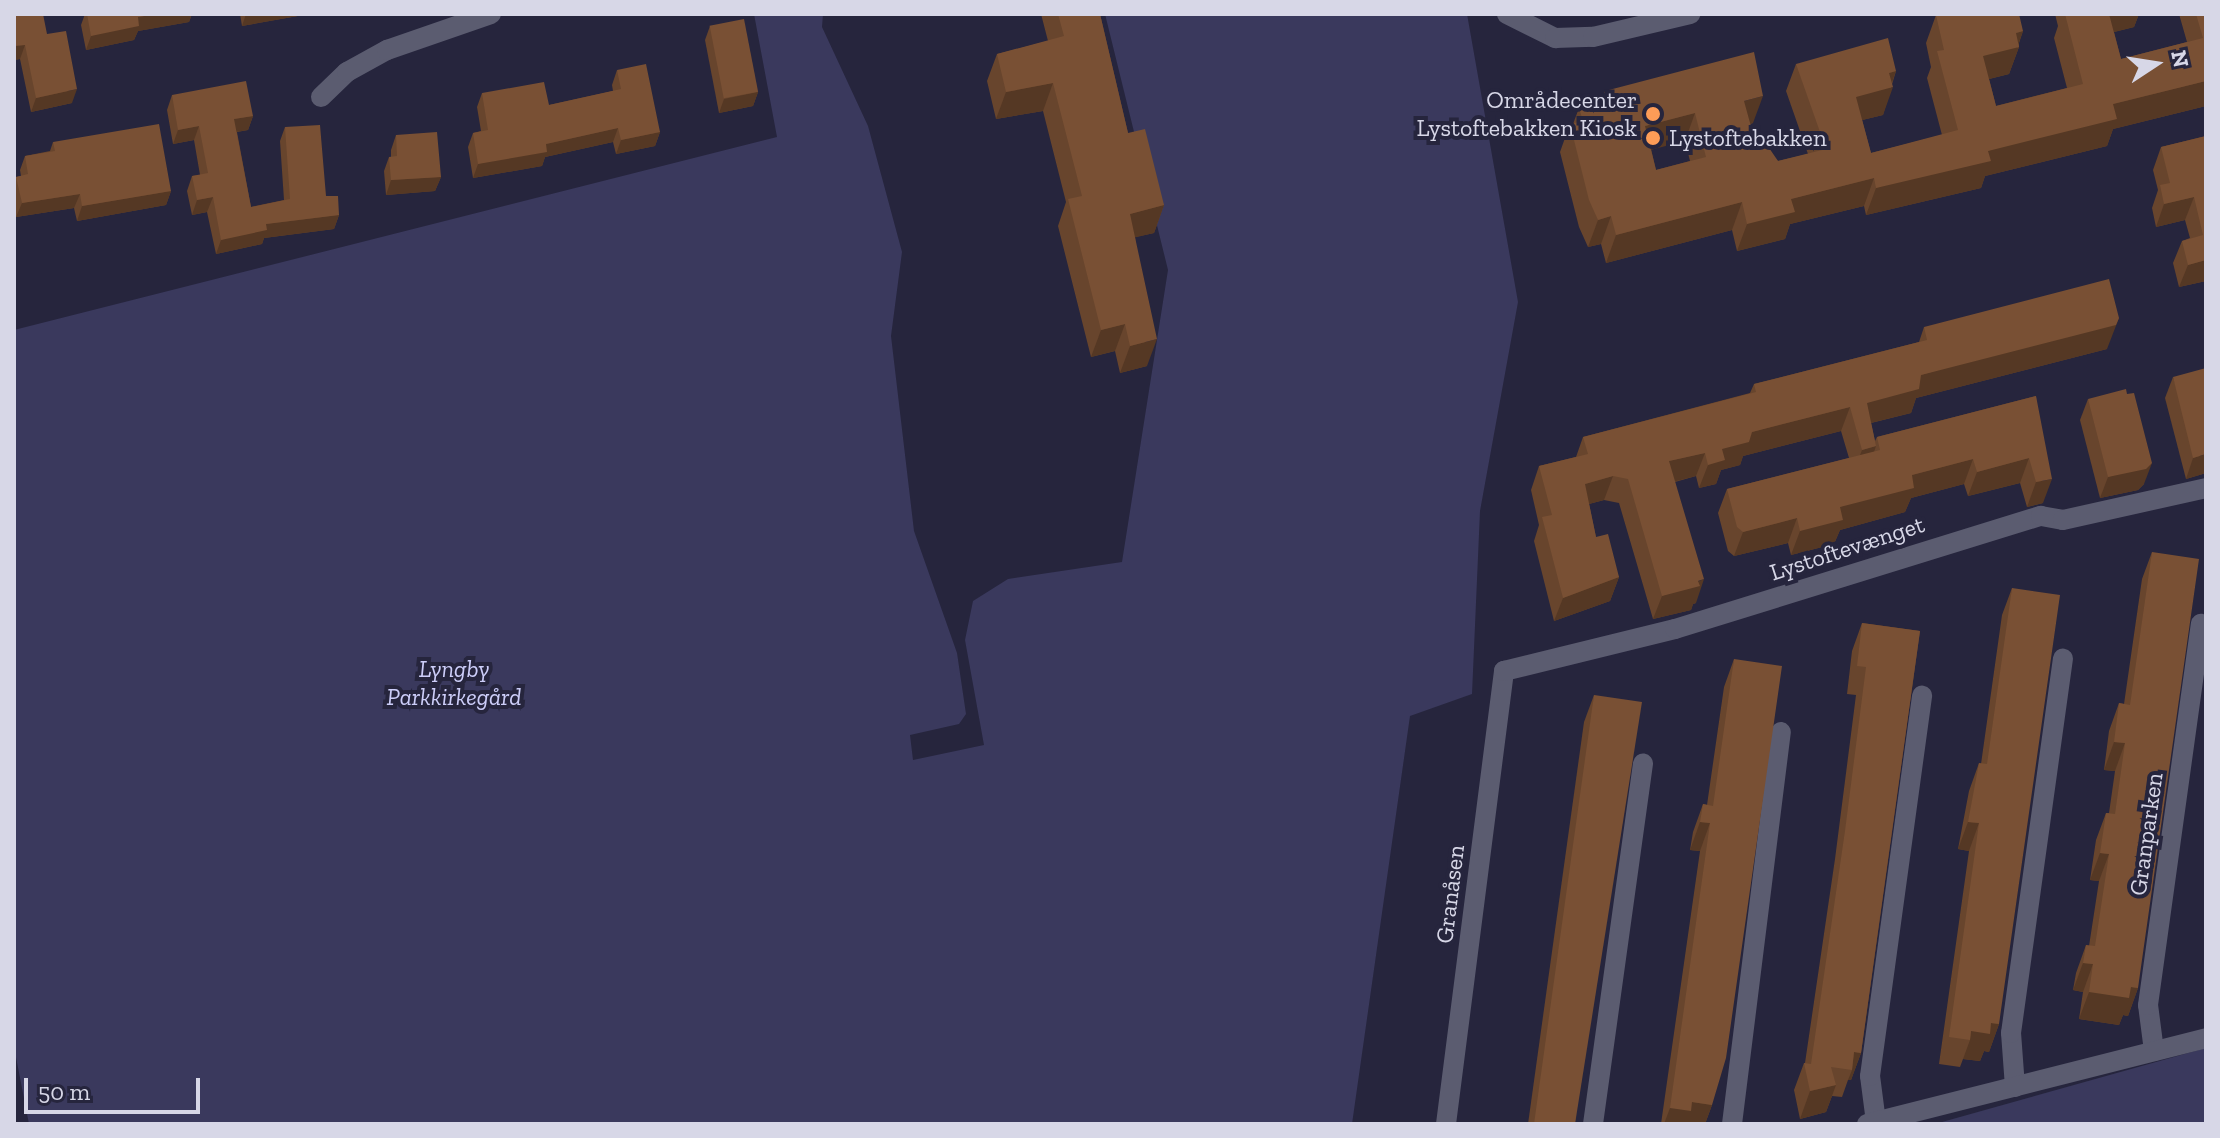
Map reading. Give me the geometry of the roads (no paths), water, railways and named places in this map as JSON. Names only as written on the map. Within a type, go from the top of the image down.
[{"type":"street","points":[[321,97],[347,72],[387,50],[491,14]]},
{"type":"street","points":[[1507,14],[1555,38],[1593,37],[1690,14]]},
{"type":"street","name":"Lystoftevænget","points":[[1504,671],[1675,629],[2041,516],[2063,520],[2206,488]]},
{"type":"street","name":"Granparken","points":[[2154,1051],[2148,1005],[2201,624]]},
{"type":"street","points":[[2015,1087],[2011,1033],[2063,659]]},
{"type":"street","name":"Granåsen","points":[[1446,1124],[1504,671]]},
{"type":"street","points":[[1922,696],[1870,1076],[1872,1123],[2206,1038]]},
{"type":"street","points":[[1732,1124],[1781,732]]},
{"type":"street","points":[[1593,1124],[1643,763]]},
{"type":"place","name":"Områdecenter Lystoftebakken Kiosk","points":[[1653,114]]},
{"type":"place","name":"Lystoftebakken","points":[[1653,138]]},
{"type":"park label","name":"Lyngby Parkkirkegård","points":[[454,683]]}]
